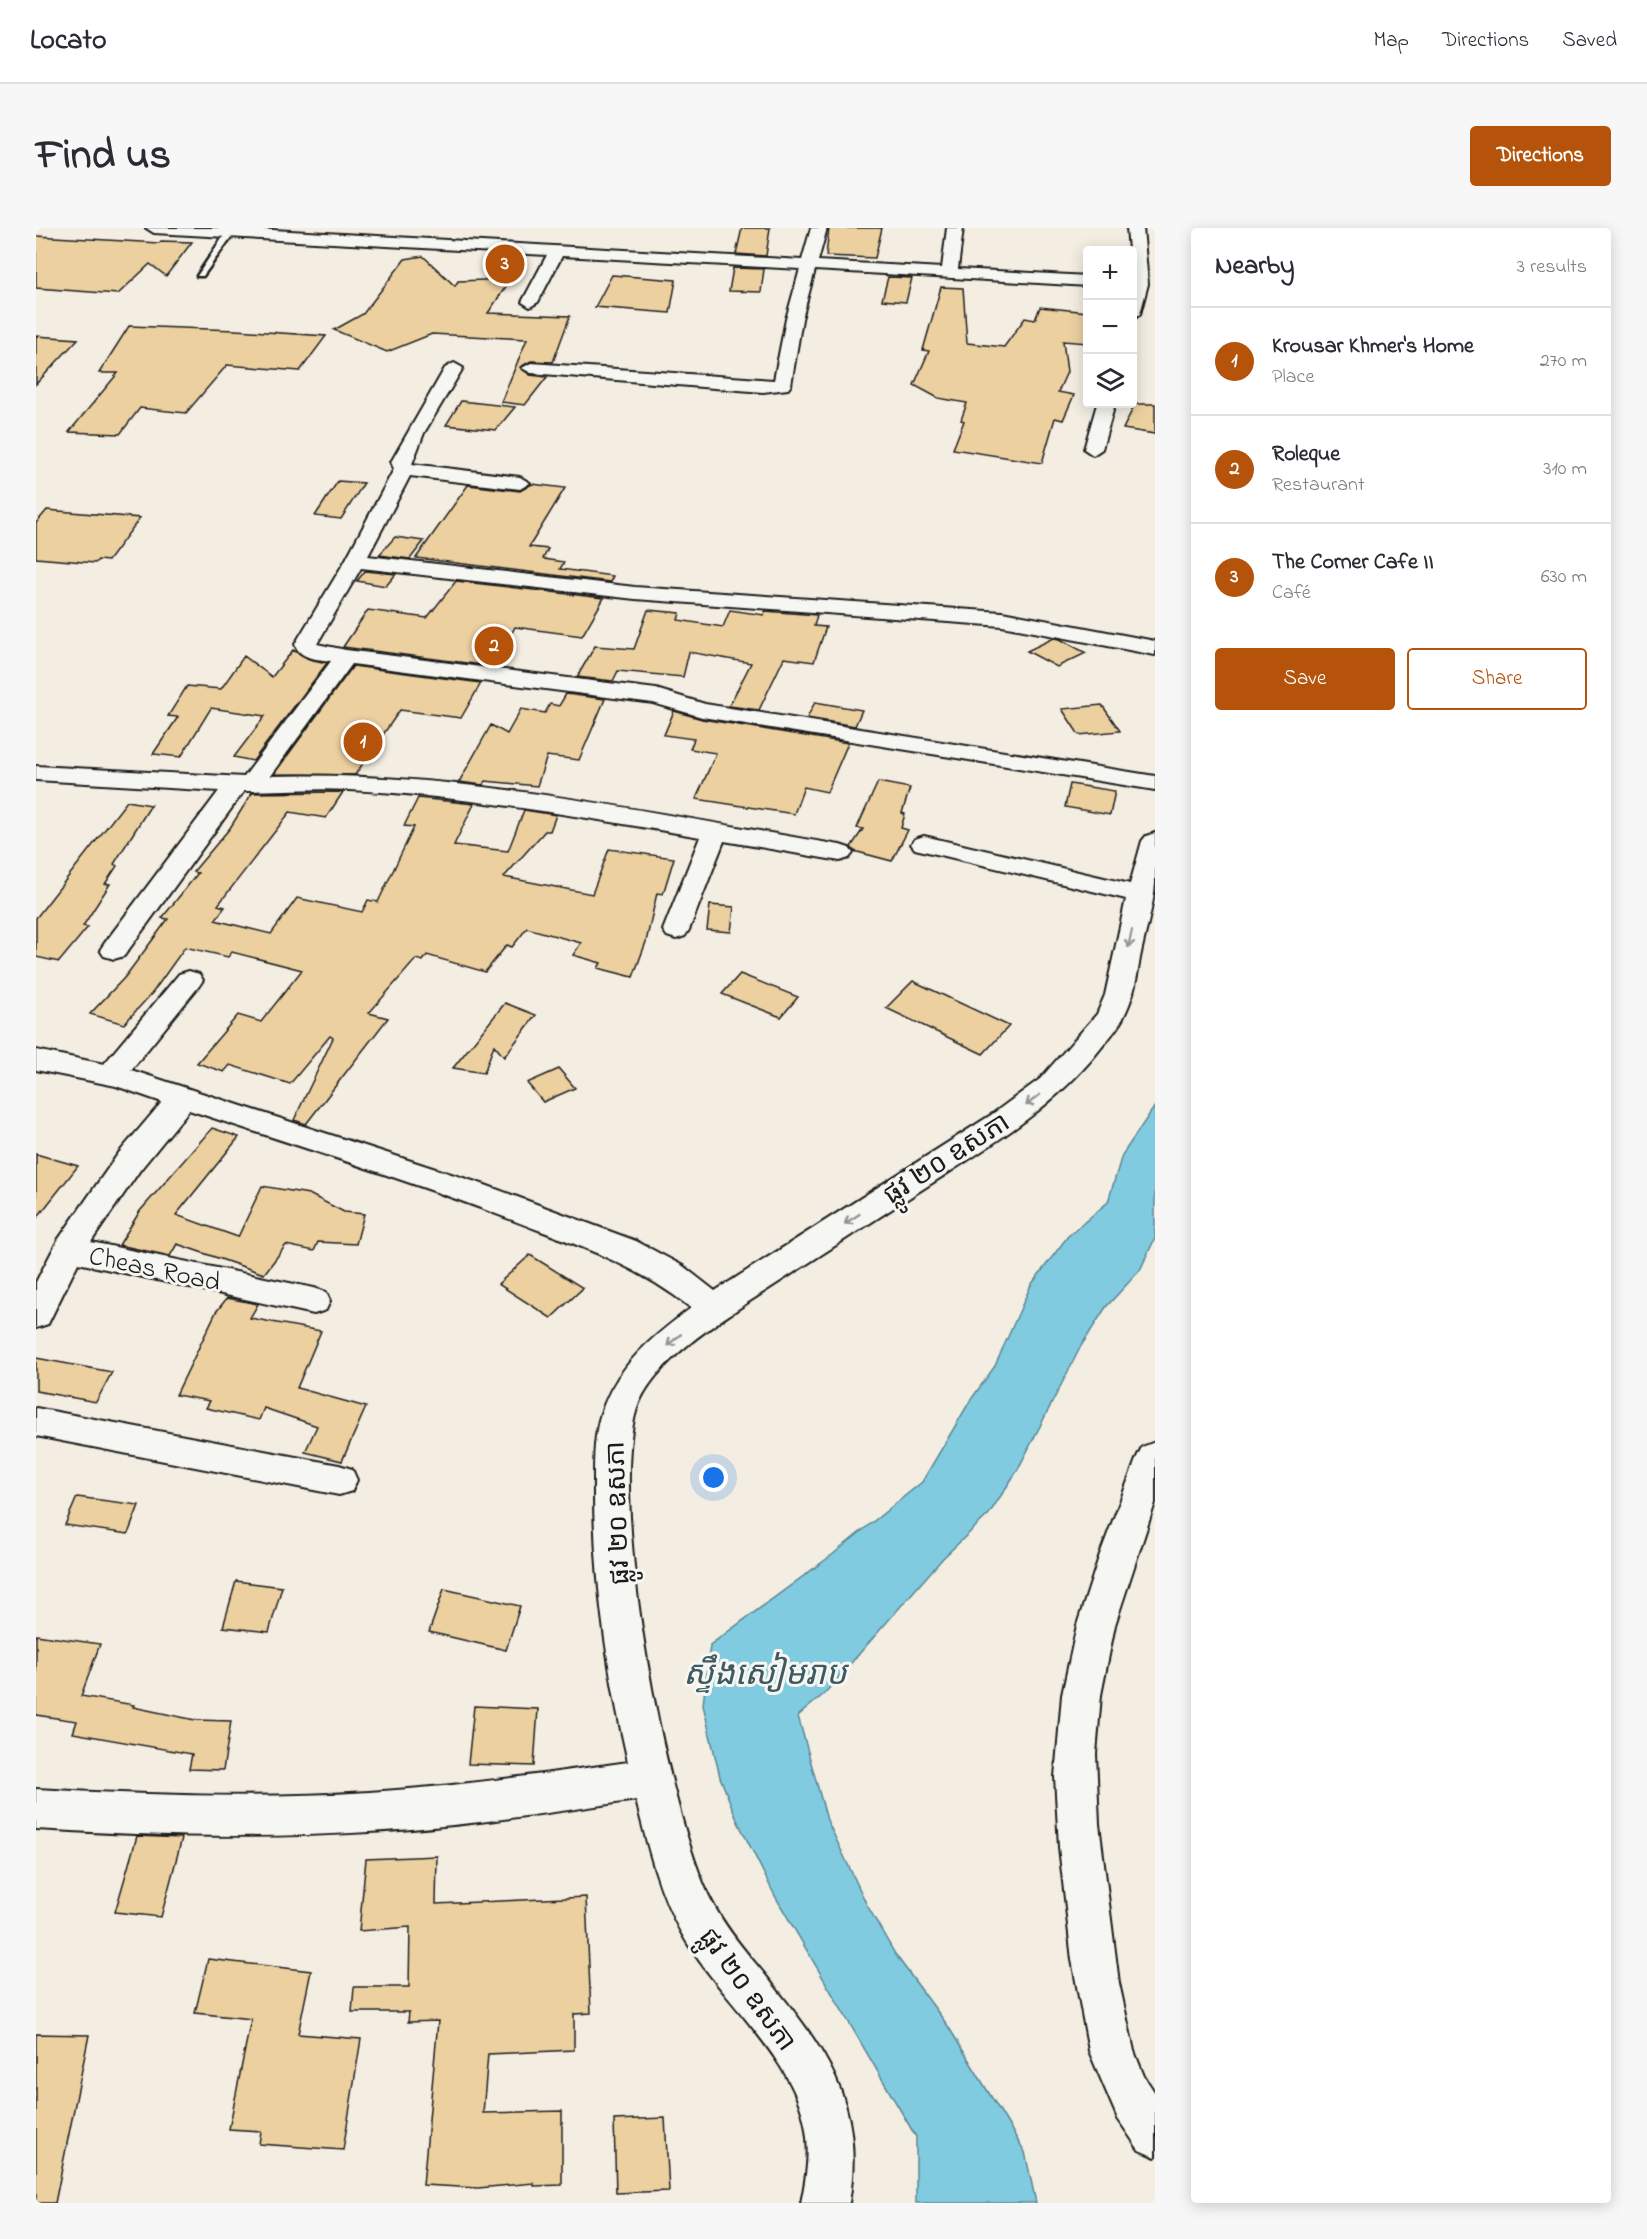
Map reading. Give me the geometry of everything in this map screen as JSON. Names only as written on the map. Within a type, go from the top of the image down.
[{"type":"street","points":[[154,228],[1083,281]]},
{"type":"street","points":[[508,248],[520,228]]},
{"type":"street","points":[[531,368],[763,387],[782,386],[794,319],[819,228]]},
{"type":"street","points":[[950,272],[955,228]]},
{"type":"street","points":[[1135,228],[1143,284],[1137,300]]},
{"type":"street","points":[[530,302],[557,251]]},
{"type":"street","points":[[404,469],[401,462],[415,433],[454,368]]},
{"type":"street","points":[[1093,449],[1105,408]]},
{"type":"street","points":[[404,469],[520,483]]},
{"type":"street","points":[[404,469],[355,561],[306,644],[306,647],[315,652],[656,696],[702,710],[1155,783]]},
{"type":"street","points":[[355,561],[635,593],[1002,619],[1155,648]]},
{"type":"street","points":[[114,950],[346,657]]},
{"type":"street","points":[[36,773],[166,782],[244,784],[324,781],[369,784],[597,810],[840,853]]},
{"type":"street","points":[[676,930],[715,831]]},
{"type":"street","name":"ផ្លូវ ២០ ឧសភា","points":[[825,2203],[832,2162],[828,2120],[814,2084],[789,2045],[696,1917],[676,1872],[651,1778],[621,1604],[614,1532],[611,1464],[613,1435],[619,1407],[646,1364],[714,1308],[1002,1123],[1050,1086],[1084,1050],[1110,1017],[1119,995],[1140,894],[1155,842]]},
{"type":"street","points":[[924,844],[1140,894]]},
{"type":"street","points":[[111,1075],[189,980]]},
{"type":"street","points":[[36,1060],[111,1075],[474,1193],[625,1250],[672,1275],[714,1308]]},
{"type":"street","points":[[69,1250],[129,1162],[183,1097]]},
{"type":"street","name":"Cheas Road","points":[[36,1315],[69,1250],[314,1301]]},
{"type":"street","points":[[36,1422],[339,1480]]},
{"type":"street","points":[[1155,1457],[1123,1538],[1099,1616],[1084,1677],[1077,1754],[1077,1817],[1097,1988],[1109,2037],[1128,2091],[1155,2134]]},
{"type":"street","points":[[36,1809],[112,1814],[223,1815],[371,1812],[526,1796],[651,1778]]},
{"type":"lane","points":[[200,274],[230,233]]},
{"type":"water","name":"ស្ទឹងសៀមរាប","points":[[1155,1106],[1155,1238],[1140,1270],[1106,1307],[1081,1346],[1017,1471],[989,1514],[943,1558],[824,1694],[798,1716],[827,1820],[867,1905],[895,1954],[948,2026],[1025,2152],[1036,2203],[916,2203],[916,2137],[775,1896],[737,1820],[720,1777],[703,1705],[710,1645],[832,1555],[922,1482],[970,1401],[995,1366],[1031,1285],[1068,1236],[1108,1202],[1122,1155]]},
{"type":"building","points":[[742,228],[770,228],[766,256],[736,254]]},
{"type":"building","points":[[829,228],[882,228],[875,258],[826,256]]},
{"type":"building","points":[[36,236],[159,243],[161,241],[192,242],[166,276],[150,264],[118,294],[36,288]]},
{"type":"building","points":[[423,256],[455,286],[458,281],[511,279],[488,313],[570,316],[553,362],[531,361],[520,367],[530,375],[547,377],[525,405],[501,402],[527,339],[432,334],[387,352],[334,330],[363,314],[405,259]]},
{"type":"building","points":[[733,268],[764,269],[761,292],[729,291]]},
{"type":"building","points":[[612,275],[676,280],[670,313],[595,307]]},
{"type":"building","points":[[888,277],[912,278],[906,302],[882,300]]},
{"type":"building","points":[[941,287],[963,288],[967,343],[1004,347],[1025,318],[1035,320],[1040,307],[1083,311],[1083,343],[1063,341],[1067,372],[1058,392],[1074,395],[1063,420],[1055,418],[1042,463],[953,449],[964,421],[961,420],[967,403],[938,398],[914,385],[929,351],[923,350]]},
{"type":"building","points":[[129,326],[326,336],[300,371],[227,365],[186,413],[140,408],[120,434],[69,432],[118,373],[99,373]]},
{"type":"building","points":[[36,336],[78,339],[36,384]]},
{"type":"building","points":[[461,401],[515,407],[496,430],[446,425]]},
{"type":"building","points":[[1137,404],[1155,404],[1155,434],[1123,429],[1133,408],[1137,408]]},
{"type":"building","points":[[338,481],[364,483],[341,519],[315,516]]},
{"type":"building","points":[[532,484],[565,488],[529,547],[548,549],[543,559],[564,562],[560,569],[613,576],[610,582],[416,558],[468,485],[520,491]]},
{"type":"building","points":[[47,510],[140,518],[108,561],[98,560],[95,563],[36,558],[36,523]]},
{"type":"building","points":[[395,537],[424,541],[410,559],[379,555]]},
{"type":"building","points":[[365,571],[396,574],[386,586],[357,581]]},
{"type":"building","points":[[456,581],[604,598],[582,636],[515,627],[500,655],[497,654],[490,666],[343,647],[368,610],[427,618]]},
{"type":"building","points":[[648,610],[680,613],[678,620],[723,627],[730,610],[764,615],[765,611],[817,615],[814,626],[826,627],[814,662],[784,658],[759,710],[729,706],[751,663],[689,652],[683,677],[618,671],[613,681],[577,677],[595,646],[634,649]]},
{"type":"building","points":[[1054,638],[1086,653],[1057,667],[1027,651]]},
{"type":"building","points":[[293,650],[309,659],[327,663],[253,761],[234,757],[265,716],[211,708],[181,757],[153,754],[178,717],[168,716],[187,686],[221,689],[244,656],[272,677]]},
{"type":"building","points":[[353,666],[481,683],[461,718],[400,710],[355,775],[274,774]]},
{"type":"building","points":[[566,694],[605,699],[579,760],[547,756],[537,786],[485,781],[483,785],[459,782],[491,725],[507,734],[521,709],[545,713],[550,704],[559,706]]},
{"type":"building","points":[[815,702],[862,710],[855,726],[807,718]]},
{"type":"building","points":[[1102,705],[1120,731],[1079,735],[1062,709]]},
{"type":"building","points":[[674,711],[702,719],[848,743],[827,792],[804,787],[794,814],[696,799],[716,753],[690,749],[694,739],[664,735]]},
{"type":"building","points":[[878,782],[910,788],[902,813],[905,814],[901,828],[908,830],[892,861],[854,851],[851,847],[863,829],[857,828]]},
{"type":"building","points":[[1070,784],[1115,791],[1110,815],[1065,807]]},
{"type":"building","points":[[343,792],[326,818],[290,812],[218,905],[225,907],[215,920],[271,934],[297,898],[362,912],[368,900],[378,902],[414,827],[404,826],[418,798],[474,804],[454,845],[508,851],[524,810],[556,815],[550,831],[545,831],[504,877],[592,894],[609,849],[674,858],[663,894],[657,893],[646,942],[633,977],[598,968],[601,963],[573,955],[581,943],[527,928],[512,947],[507,945],[485,972],[427,955],[423,961],[416,959],[369,1013],[388,1018],[306,1124],[294,1120],[333,1038],[330,1036],[290,1084],[230,1065],[224,1072],[197,1063],[238,1015],[261,1022],[302,970],[232,952],[228,957],[185,947],[153,992],[124,1024],[90,1014],[125,977],[168,919],[162,918],[198,873],[193,872],[230,828],[252,793]]},
{"type":"building","points":[[127,801],[151,805],[114,864],[117,866],[105,884],[110,884],[83,926],[88,927],[59,962],[36,957],[36,918]]},
{"type":"building","points":[[710,905],[734,907],[731,932],[707,930]]},
{"type":"building","points":[[740,974],[798,997],[781,1017],[722,994]]},
{"type":"building","points":[[913,981],[1009,1026],[983,1054],[886,1008]]},
{"type":"building","points":[[505,1003],[536,1015],[504,1057],[494,1045],[484,1073],[453,1068]]},
{"type":"building","points":[[559,1069],[575,1088],[543,1102],[527,1083]]},
{"type":"building","points":[[212,1128],[239,1137],[176,1215],[238,1237],[262,1186],[309,1194],[344,1212],[364,1214],[356,1244],[318,1242],[314,1251],[286,1245],[264,1274],[177,1244],[170,1256],[119,1245],[140,1211]]},
{"type":"building","points":[[36,1154],[78,1166],[36,1219]]},
{"type":"building","points":[[530,1255],[583,1288],[551,1318],[498,1284]]},
{"type":"building","points":[[227,1298],[258,1304],[250,1318],[321,1331],[297,1388],[366,1407],[342,1461],[305,1452],[317,1426],[264,1408],[259,1420],[206,1408],[210,1401],[176,1395],[216,1312]]},
{"type":"building","points":[[36,1358],[112,1372],[96,1402],[36,1391]]},
{"type":"building","points":[[77,1497],[139,1505],[128,1534],[65,1525]]},
{"type":"building","points":[[236,1581],[282,1587],[269,1632],[223,1627]]},
{"type":"building","points":[[444,1589],[520,1606],[506,1650],[429,1632]]},
{"type":"building","points":[[36,1635],[100,1644],[81,1696],[134,1705],[133,1707],[195,1720],[231,1721],[223,1770],[189,1769],[192,1754],[73,1733],[77,1721],[36,1715]]},
{"type":"building","points":[[474,1706],[538,1709],[534,1766],[468,1764]]},
{"type":"building","points":[[137,1836],[182,1838],[161,1917],[115,1912]]},
{"type":"building","points":[[437,1856],[436,1904],[586,1897],[591,2013],[574,2014],[574,2050],[488,2054],[483,2113],[562,2111],[562,2185],[534,2186],[534,2183],[478,2188],[423,2185],[438,2021],[408,2022],[409,2012],[352,2012],[354,1987],[409,1987],[410,1927],[359,1931],[366,1859]]},
{"type":"building","points":[[208,1959],[311,1971],[298,2034],[361,2039],[343,2150],[259,2144],[261,2131],[229,2129],[251,2019],[195,2013]]},
{"type":"building","points":[[36,2034],[89,2035],[55,2203],[36,2203]]},
{"type":"building","points":[[665,2118],[669,2191],[616,2193],[614,2120]]},
{"type":"place","name":"The Corner Cafe II","points":[[505,264]]},
{"type":"place","name":"Roleque","points":[[494,646]]},
{"type":"place","name":"Krousar Khmer's Home","points":[[363,742]]}]
